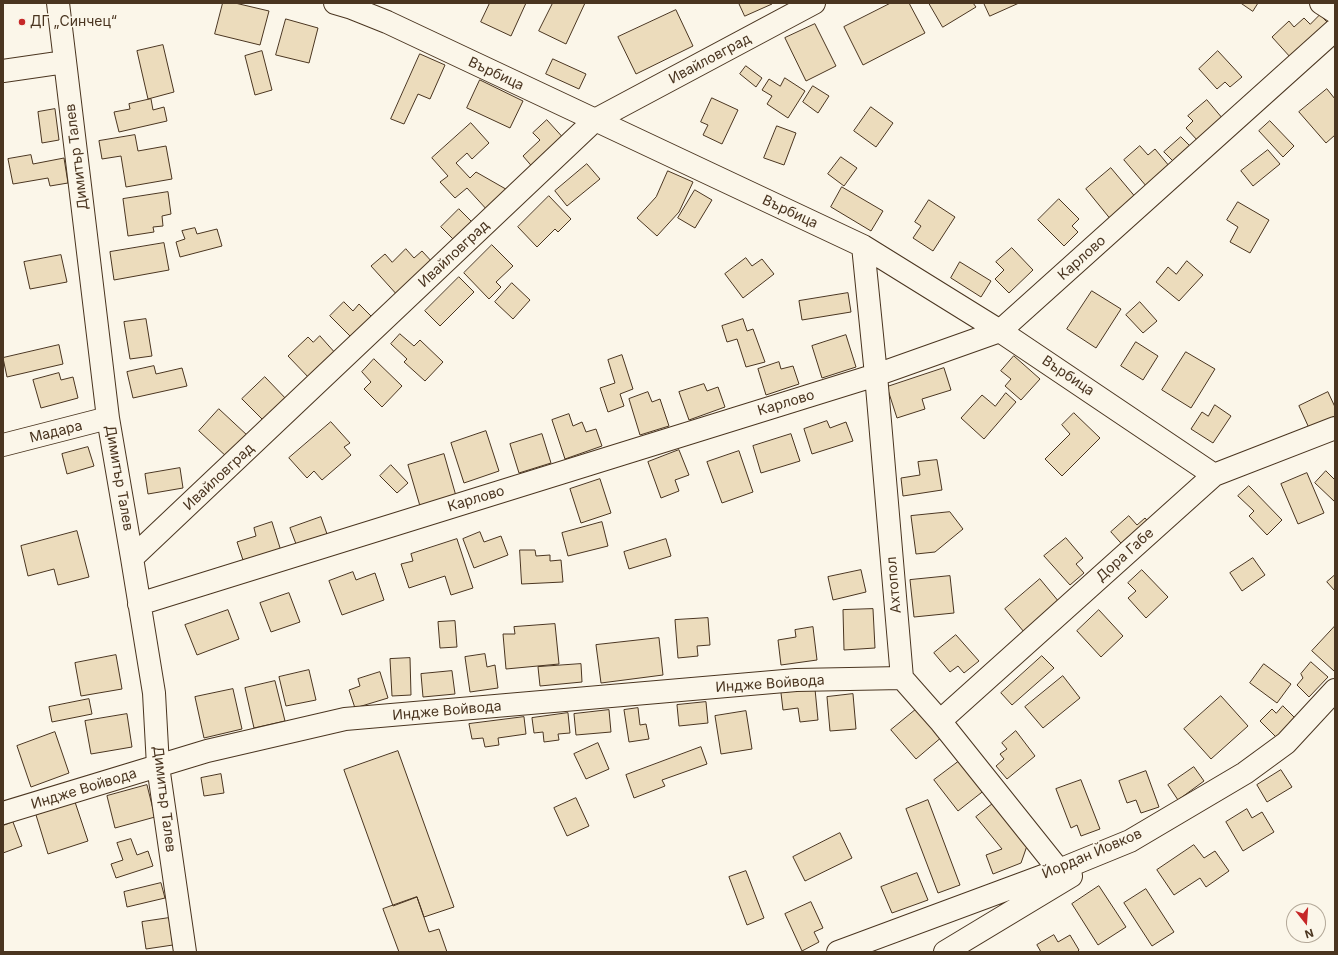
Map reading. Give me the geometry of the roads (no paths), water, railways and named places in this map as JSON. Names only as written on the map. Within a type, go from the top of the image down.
[{"type":"street","name":"Димитър Талев","points":[[58,3],[108,418],[154,693],[158,766],[185,952]]},
{"type":"street","name":"Върбица","points":[[335,3],[387,22],[862,246],[1000,331],[1214,476]]},
{"type":"street","name":"Ивайловград","points":[[132,558],[595,120],[814,3]]},
{"type":"street","points":[[1322,3],[1335,12]]},
{"type":"street","name":"Карлово","points":[[139,604],[876,375],[1000,331],[1335,30]]},
{"type":"street","points":[[3,71],[65,62]]},
{"type":"street","name":"Ахтопол","points":[[862,246],[876,375],[902,678]]},
{"type":"street","name":"Мадара","points":[[3,445],[108,418]]},
{"type":"street","name":"Дора Габе","points":[[940,721],[1214,476],[1335,428]]},
{"type":"street","points":[[902,678],[940,721],[1060,870]]},
{"type":"street","name":"Индже Войвода","points":[[3,813],[207,751],[345,719],[796,680],[902,678]]},
{"type":"street","name":"Йордан Йовков","points":[[838,952],[1060,870],[1130,841],[1245,773],[1286,743],[1335,690]]},
{"type":"street","points":[[945,952],[1130,841]]},
{"type":"place","name":"ДГ „Синчец“","points":[[22,22]]}]
